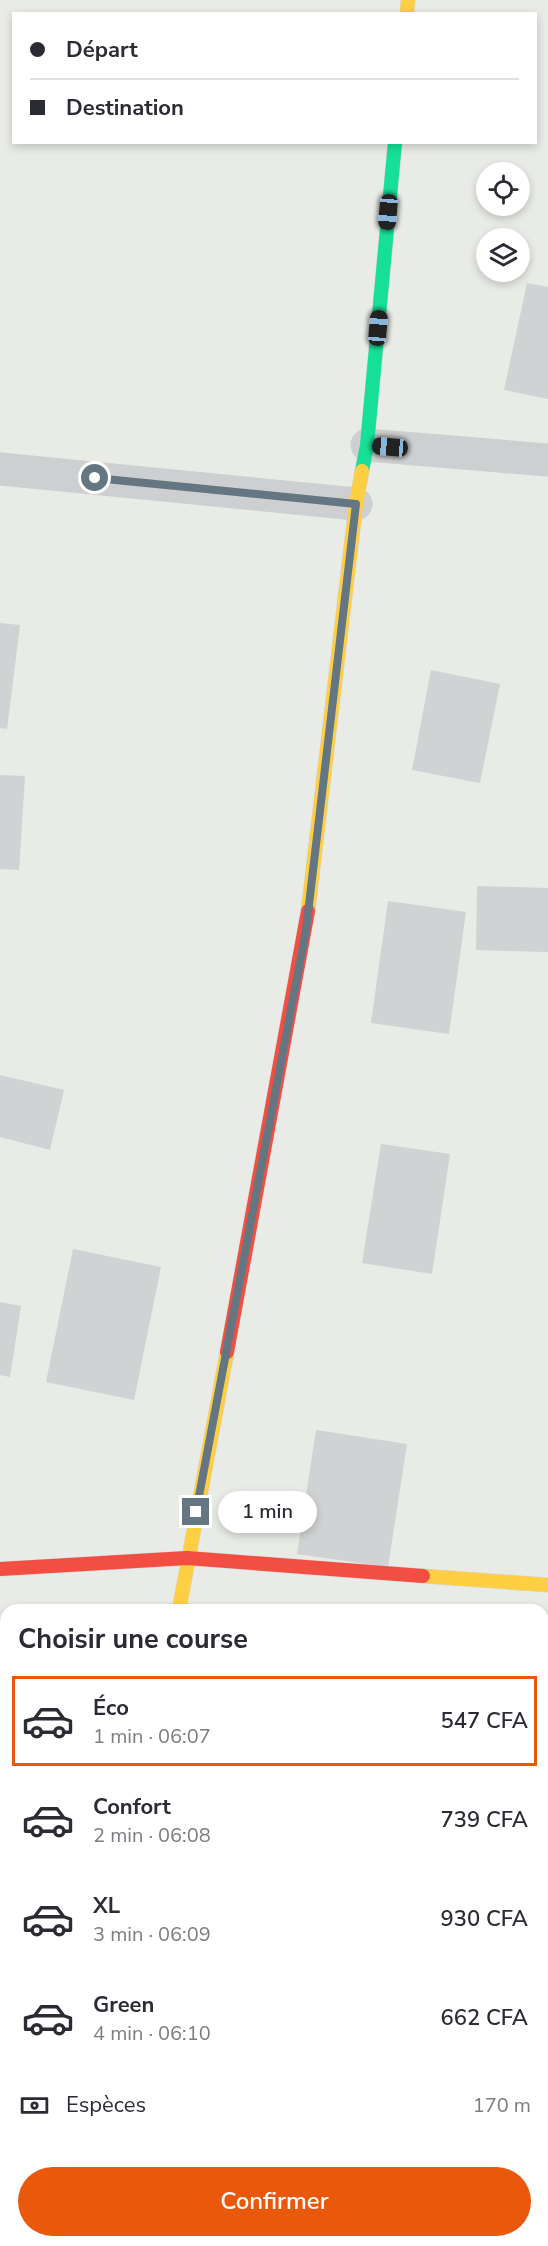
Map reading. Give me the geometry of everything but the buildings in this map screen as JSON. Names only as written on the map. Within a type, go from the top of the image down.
[{"type":"main road","points":[[179,1604],[306,930],[356,504],[367,445],[395,144]]},
{"type":"main road","points":[[0,1569],[187,1558],[548,1585]]},
{"type":"street","points":[[367,445],[548,460]]},
{"type":"street","points":[[0,469],[356,504]]},
{"type":"shaded area","points":[[0,0],[548,0],[548,1604],[0,1604]]},
{"type":"traffic: fast","points":[[362,471],[367,445],[395,144]]},
{"type":"traffic: slow","points":[[407,12],[408,0]]},
{"type":"traffic: slow","points":[[308,911],[356,504],[362,471]]},
{"type":"traffic: slow","points":[[180,1604],[227,1352]]},
{"type":"traffic: slow","points":[[423,1576],[548,1585]]},
{"type":"traffic: jam","points":[[227,1352],[308,911]]},
{"type":"traffic: jam","points":[[0,1569],[187,1558],[423,1576]]},
{"type":"route","points":[[95,478],[356,504],[306,930],[196,1512]]}]
